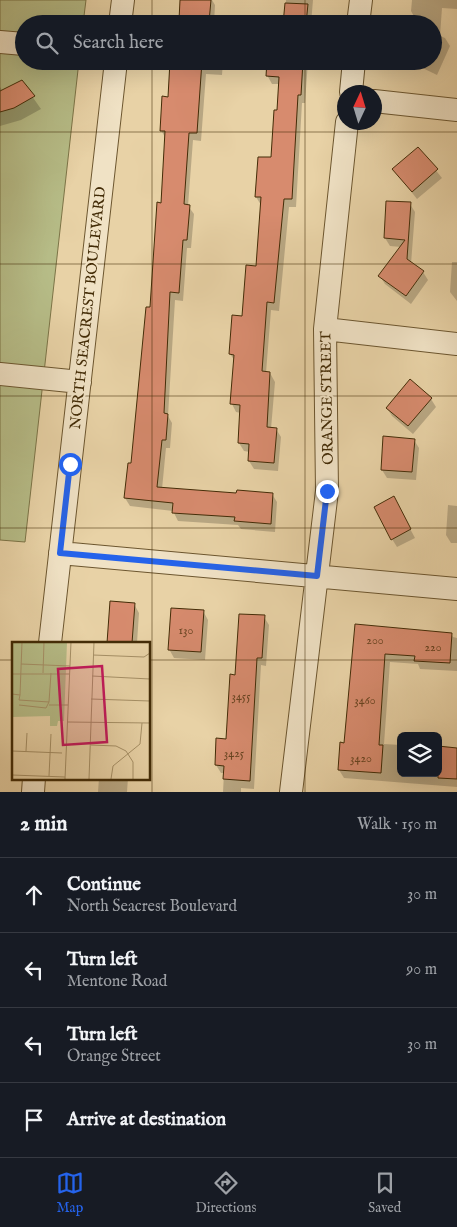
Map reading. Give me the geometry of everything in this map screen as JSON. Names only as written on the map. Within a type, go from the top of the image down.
[{"type":"street","points":[[121,15],[123,0]]},
{"type":"street","points":[[359,15],[361,0]]},
{"type":"street","points":[[0,42],[15,43]]},
{"type":"street","name":"NORTH SEACREST BOULEVARD","points":[[50,642],[115,70]]},
{"type":"street","points":[[352,85],[353,70]]},
{"type":"street","points":[[382,101],[457,110]]},
{"type":"street","name":"ORANGE STREET","points":[[291,792],[327,491],[325,329],[346,130]]},
{"type":"street","points":[[325,329],[457,344]]},
{"type":"street","points":[[0,374],[80,382]]},
{"type":"street","points":[[60,553],[457,589]]},
{"type":"green space","points":[[0,0],[86,0],[84,15],[15,15],[15,70],[78,70],[25,542],[0,540]]},
{"type":"building","points":[[180,0],[211,0],[210,15],[179,15]]},
{"type":"building","points":[[285,3],[308,4],[307,15],[284,15]]},
{"type":"building","points":[[170,70],[201,70],[197,133],[189,133],[184,204],[190,205],[187,240],[183,240],[179,293],[170,292],[164,413],[168,414],[166,440],[162,440],[157,487],[236,493],[237,490],[273,493],[271,524],[234,521],[235,517],[172,513],[173,503],[124,498],[128,463],[131,463],[146,307],[150,307],[157,202],[161,203],[165,131],[160,131],[162,96],[168,97]]},
{"type":"building","points":[[266,70],[302,70],[301,95],[298,95],[292,199],[284,199],[274,303],[267,302],[262,371],[270,372],[267,427],[277,428],[274,463],[248,461],[249,444],[238,443],[240,405],[230,404],[234,355],[229,354],[232,315],[242,316],[246,265],[256,266],[261,197],[255,197],[258,157],[271,157],[274,110],[277,110],[279,77],[266,76]]},
{"type":"building","points":[[22,80],[35,96],[14,108],[0,112],[0,91]]},
{"type":"building","points":[[418,147],[438,169],[412,192],[392,169]]},
{"type":"building","points":[[386,201],[411,202],[407,259],[424,271],[406,296],[378,276],[405,240],[384,238]]},
{"type":"building","points":[[410,379],[432,398],[408,426],[386,408]]},
{"type":"building","points":[[383,436],[415,439],[412,472],[381,470]]},
{"type":"building","points":[[394,496],[411,529],[391,540],[374,507]]},
{"type":"building","points":[[110,601],[135,603],[132,642],[107,642]]},
{"type":"building","points":[[171,608],[204,610],[201,652],[168,650]]},
{"type":"building","points":[[239,614],[265,615],[262,658],[257,658],[250,781],[223,779],[224,766],[215,765],[216,738],[226,739],[230,674],[235,675]]},
{"type":"building","points":[[355,624],[452,633],[450,663],[414,661],[415,656],[385,654],[379,745],[383,745],[381,773],[338,770],[340,742],[344,743]]},
{"type":"building","points":[[442,746],[457,748],[457,779],[438,778],[442,777]]},
{"type":"route","points":[[70,464],[60,553],[317,576],[327,491]]}]
